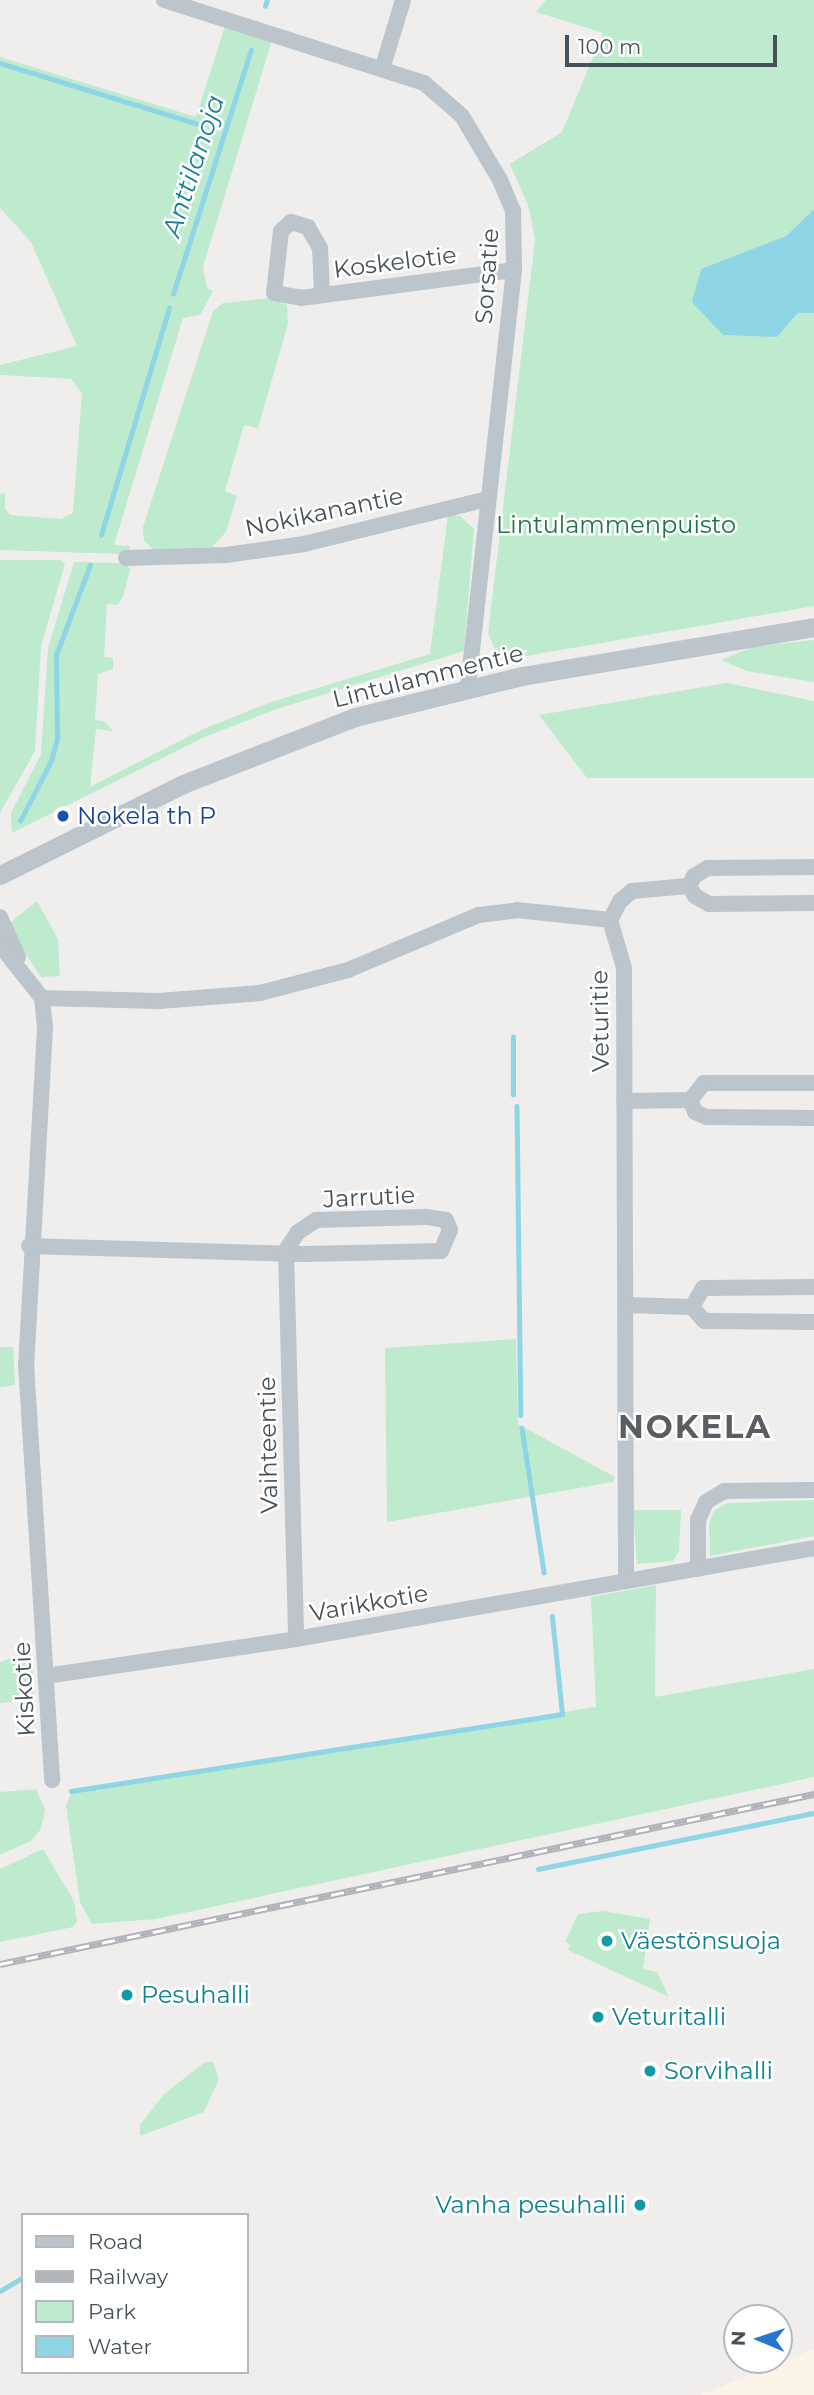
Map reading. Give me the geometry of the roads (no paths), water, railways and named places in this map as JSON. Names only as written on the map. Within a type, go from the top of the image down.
[{"type":"street","name":"Sorsatie","points":[[164,0],[383,66],[437,91],[462,116],[513,210],[514,270],[468,689]]},
{"type":"street","points":[[383,66],[404,0]]},
{"type":"street","name":"Koskelotie","points":[[323,294],[320,248],[308,227],[291,222],[281,231],[274,293],[301,298],[514,270]]},
{"type":"street","name":"Nokikanantie","points":[[126,558],[226,555],[304,544],[487,499]]},
{"type":"street","name":"Lintulammentie","points":[[0,876],[183,784],[258,752],[355,717],[468,689],[814,627]]},
{"type":"street","name":"Lintulammentie","points":[[0,890],[74,840]]},
{"type":"street","points":[[689,886],[694,876],[708,868],[814,867]]},
{"type":"street","points":[[689,886],[695,896],[709,904],[814,903]]},
{"type":"street","points":[[0,917],[25,972],[42,998],[159,1001],[260,993],[348,970],[479,915],[517,910],[610,920],[620,901],[632,891],[689,886]]},
{"type":"street","name":"Veturitie","points":[[610,920],[624,968],[625,1581]]},
{"type":"street","points":[[0,945],[25,972]]},
{"type":"street","name":"Kiskotie","points":[[42,998],[43,1085],[29,1246],[26,1364],[52,1780]]},
{"type":"street","points":[[624,1101],[690,1100],[704,1083],[814,1083]]},
{"type":"street","points":[[690,1100],[695,1112],[707,1117],[814,1118]]},
{"type":"street","name":"Jarrutie","points":[[29,1246],[286,1250],[306,1254],[441,1251],[450,1230],[446,1220],[426,1217],[316,1220],[298,1232],[286,1250]]},
{"type":"street","name":"Vaihteentie","points":[[286,1250],[296,1639]]},
{"type":"street","points":[[692,1307],[703,1288],[814,1287]]},
{"type":"street","points":[[625,1305],[692,1307],[704,1321],[814,1322]]},
{"type":"street","points":[[698,1569],[698,1520],[705,1503],[724,1491],[814,1490]]},
{"type":"street","name":"Varikkotie","points":[[46,1676],[296,1639],[814,1548]]},
{"type":"water","points":[[814,209],[814,313],[798,313],[777,337],[723,335],[692,302],[701,269],[786,236]]},
{"type":"waterway","name":"Anttilanoja","points":[[265,6],[267,0]]},
{"type":"waterway","name":"Anttilanoja","points":[[173,294],[251,50]]},
{"type":"waterway","points":[[0,63],[202,125]]},
{"type":"waterway","name":"Anttilanoja","points":[[101,535],[169,308]]},
{"type":"waterway","name":"Anttilanoja","points":[[20,821],[51,761],[57,739],[56,655],[90,565]]},
{"type":"waterway","points":[[513,1037],[513,1095]]},
{"type":"waterway","points":[[517,1106],[521,1415]]},
{"type":"waterway","points":[[522,1428],[544,1572]]},
{"type":"waterway","points":[[71,1791],[562,1714],[552,1617]]},
{"type":"waterway","points":[[538,1869],[814,1813]]},
{"type":"waterway","points":[[0,2291],[21,2278]]},
{"type":"railway","points":[[0,1964],[814,1794]]},
{"type":"place","name":"Nokela th P","points":[[63,816]]},
{"type":"place","name":"Väestönsuoja","points":[[607,1941]]},
{"type":"place","name":"Pesuhalli","points":[[127,1995]]},
{"type":"place","name":"Veturitalli","points":[[598,2017]]},
{"type":"place","name":"Sorvihalli","points":[[650,2071]]},
{"type":"place","name":"Vanha pesuhalli","points":[[640,2205]]},
{"type":"district","name":"NOKELA","points":[[695,1427]]},
{"type":"park label","name":"Lintulammenpuisto","points":[[616,525]]}]
